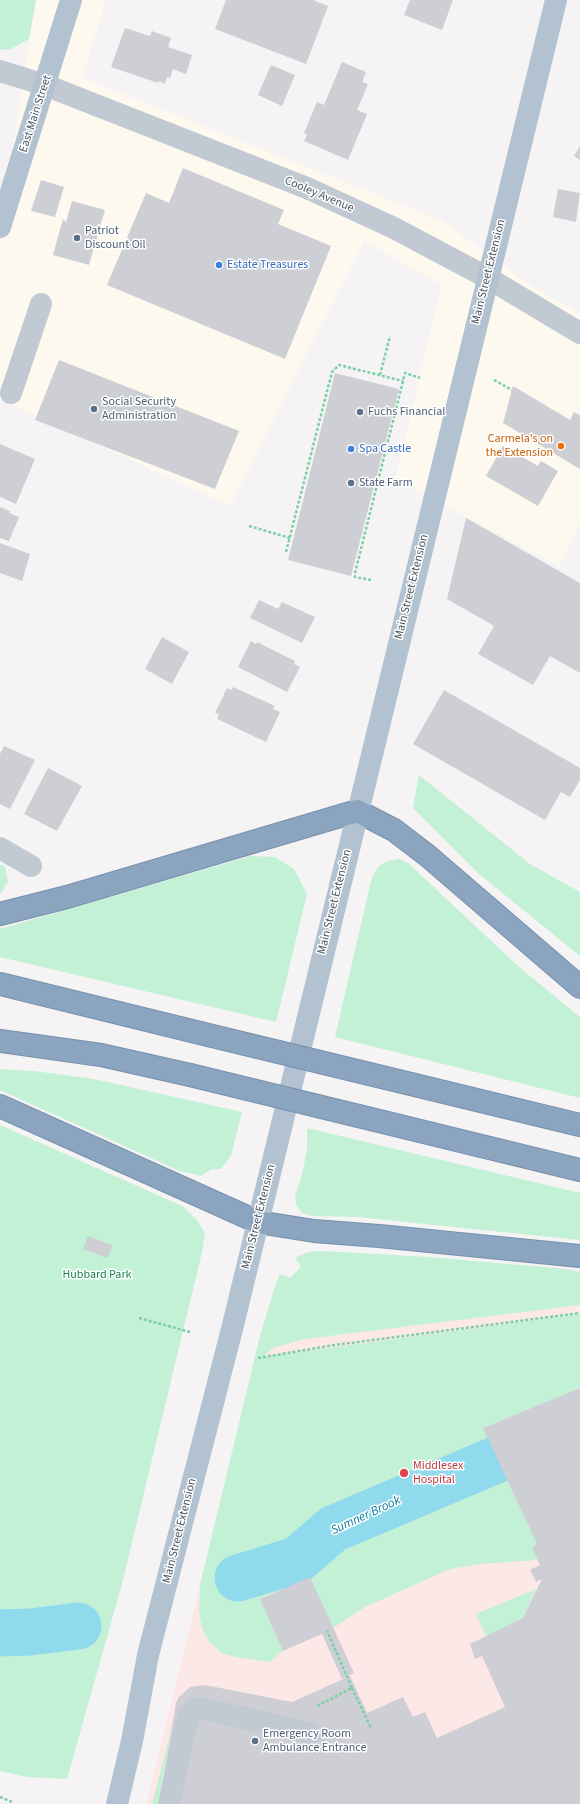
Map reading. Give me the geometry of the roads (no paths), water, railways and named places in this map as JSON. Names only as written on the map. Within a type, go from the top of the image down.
[{"type":"highway","points":[[0,914],[67,897],[358,811],[394,830],[428,856],[580,987]]},
{"type":"highway","points":[[0,984],[580,1125]]},
{"type":"highway","points":[[0,1041],[101,1055],[190,1075],[580,1170]]},
{"type":"highway","points":[[0,1106],[258,1222],[314,1231],[580,1256]]},
{"type":"main road","name":"East Main Street","points":[[0,227],[46,86],[71,0]]},
{"type":"main road","name":"Main Street Extension","points":[[117,1804],[132,1741],[145,1668],[232,1329],[556,0]]},
{"type":"street","name":"Cooley Avenue","points":[[0,71],[46,86],[307,188],[394,228],[488,278],[580,333]]},
{"type":"street","points":[[11,393],[41,304]]},
{"type":"street","points":[[0,848],[31,866]]},
{"type":"street","points":[[169,1804],[187,1720],[196,1709],[200,1708],[310,1733]]},
{"type":"waterway","name":"Sumner Brook","points":[[238,1578],[297,1560],[333,1529],[498,1459]]},
{"type":"waterway","name":"Sumner Brook","points":[[0,1633],[30,1632],[78,1626]]},
{"type":"place","name":"Patriot Discount Oil","points":[[77,238]]},
{"type":"place","name":"Estate Treasures","points":[[219,265]]},
{"type":"place","name":"Social Security Administration","points":[[94,409]]},
{"type":"place","name":"Fuchs Financial","points":[[360,412]]},
{"type":"place","name":"Carmela's on the Extension","points":[[561,446]]},
{"type":"place","name":"Spa Castle","points":[[351,449]]},
{"type":"place","name":"State Farm","points":[[351,483]]},
{"type":"place","name":"Middlesex Hospital","points":[[404,1473]]},
{"type":"place","name":"Emergency Room Ambulance Entrance","points":[[255,1741]]},
{"type":"park label","name":"Hubbard Park","points":[[97,1275]]}]
